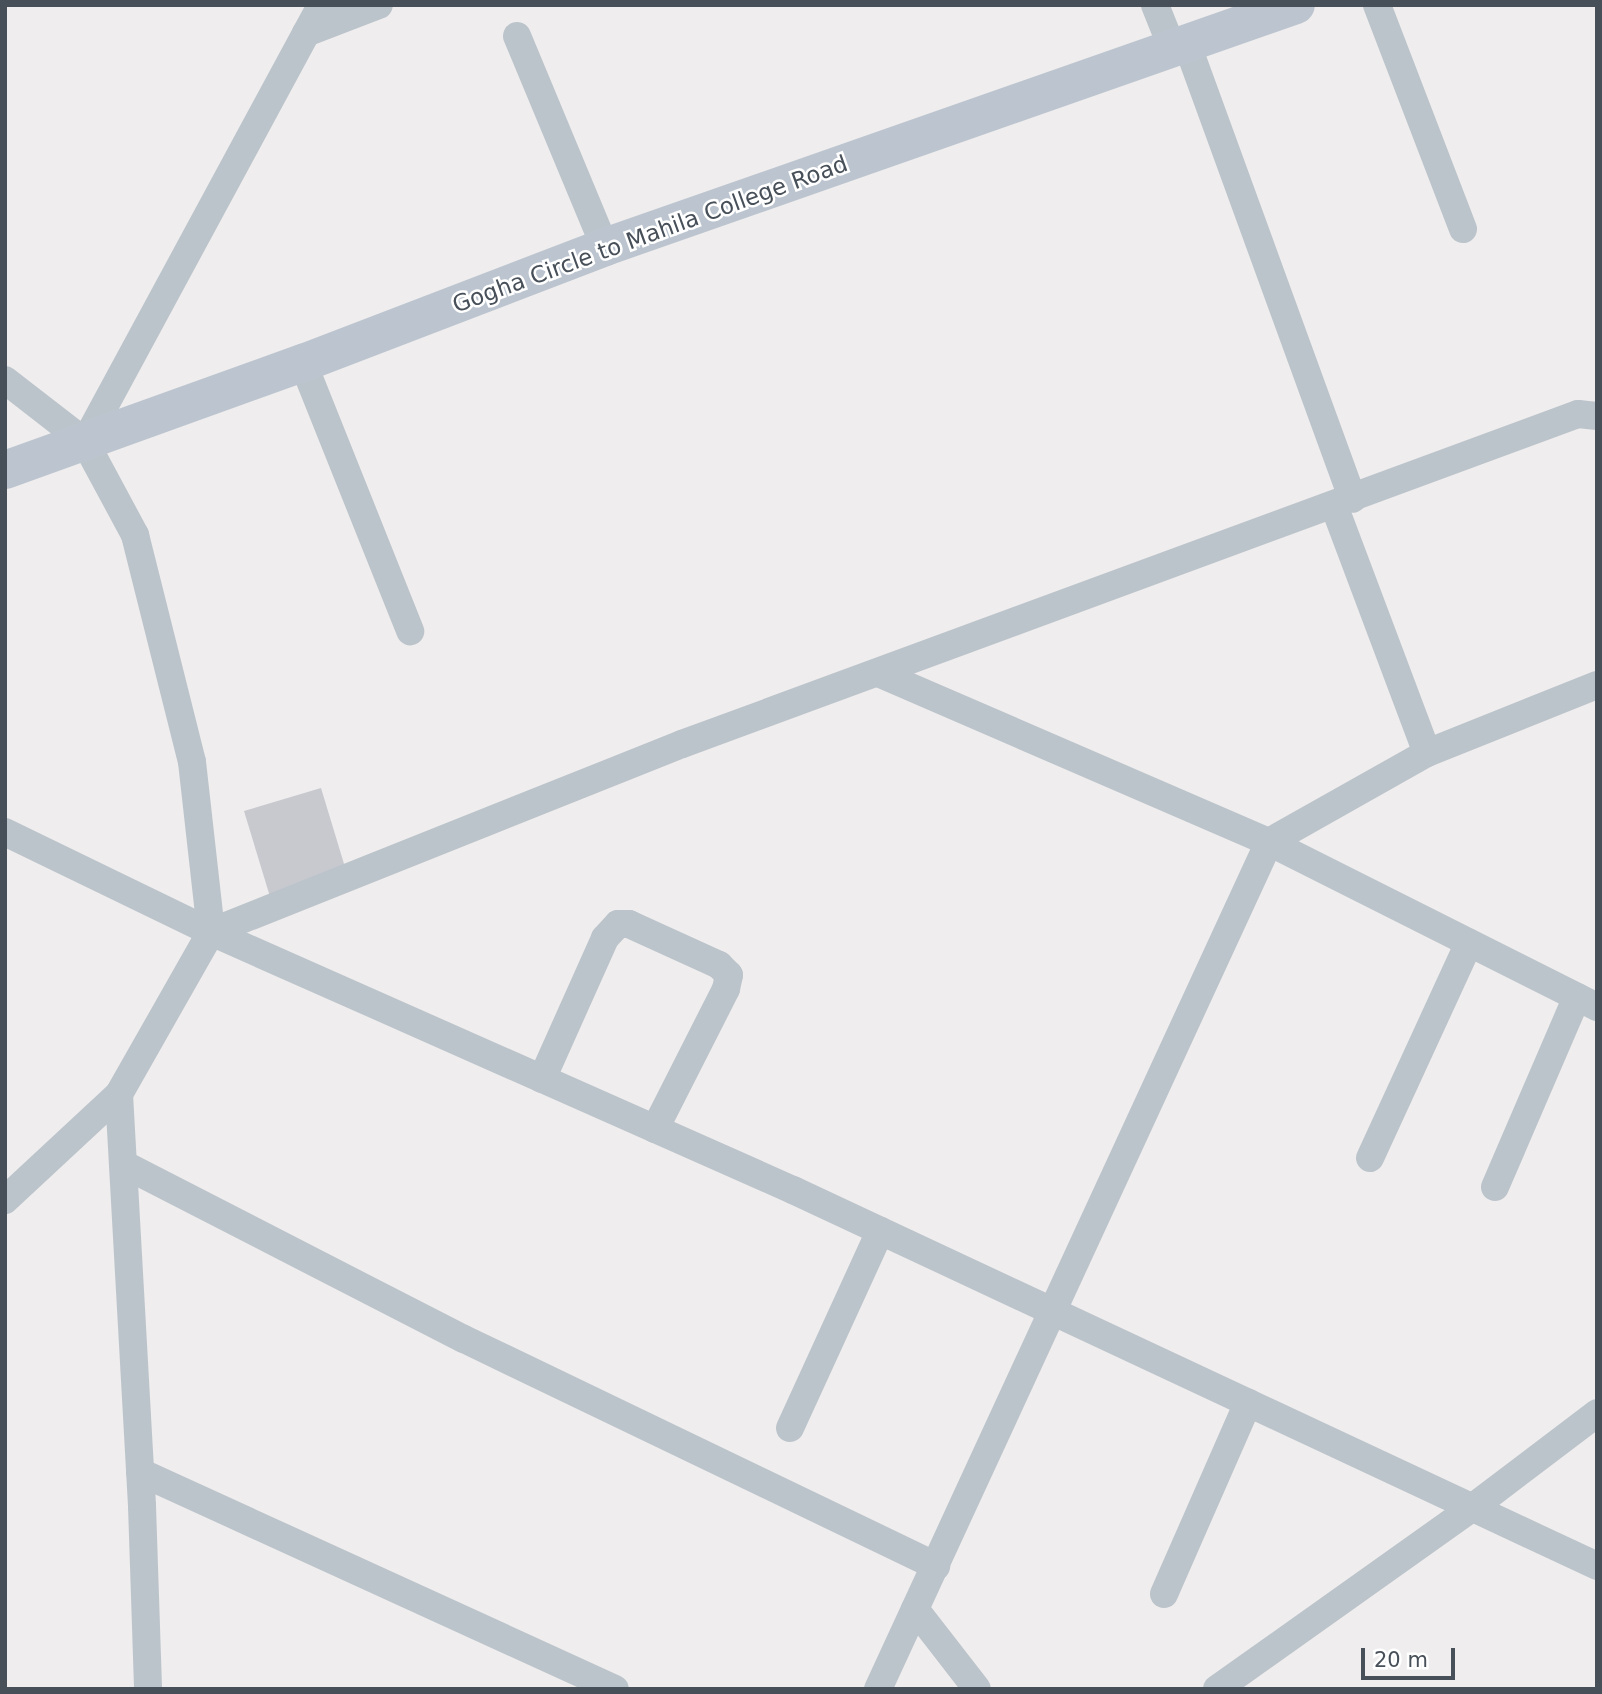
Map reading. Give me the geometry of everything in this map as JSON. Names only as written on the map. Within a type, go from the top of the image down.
[{"type":"main road","name":"Gogha Circle to Mahila College Road","points":[[5,470],[303,363],[605,247],[1296,5]]},
{"type":"street","points":[[85,442],[321,5]]},
{"type":"street","points":[[306,33],[379,5]]},
{"type":"street","points":[[1155,5],[1180,47],[1343,502],[1427,752]]},
{"type":"street","points":[[1377,5],[1463,229]]},
{"type":"street","points":[[517,36],[605,247]]},
{"type":"street","points":[[303,363],[410,631]]},
{"type":"street","points":[[5,380],[85,442],[135,535],[192,762],[211,932],[119,1094],[5,1200]]},
{"type":"street","points":[[211,932],[682,744],[1578,415],[1597,416]]},
{"type":"street","points":[[878,673],[1269,842],[1587,1002],[1495,1187]]},
{"type":"street","points":[[877,1689],[1054,1312],[1269,842],[1427,752],[1597,685]]},
{"type":"street","points":[[5,832],[211,932],[880,1231],[1597,1566]]},
{"type":"street","points":[[542,1079],[605,938],[618,925],[629,924],[719,965],[729,975],[726,989],[655,1129]]},
{"type":"street","points":[[1370,1158],[1468,943]]},
{"type":"street","points":[[119,1094],[141,1472],[148,1689]]},
{"type":"street","points":[[123,1164],[464,1339],[936,1566]]},
{"type":"street","points":[[790,1428],[880,1231]]},
{"type":"street","points":[[1164,1594],[1248,1403]]},
{"type":"street","points":[[1217,1689],[1472,1508],[1597,1413]]},
{"type":"street","points":[[141,1472],[615,1689]]},
{"type":"street","points":[[915,1609],[977,1689]]},
{"type":"building","points":[[321,788],[348,877],[271,900],[244,811]]}]
